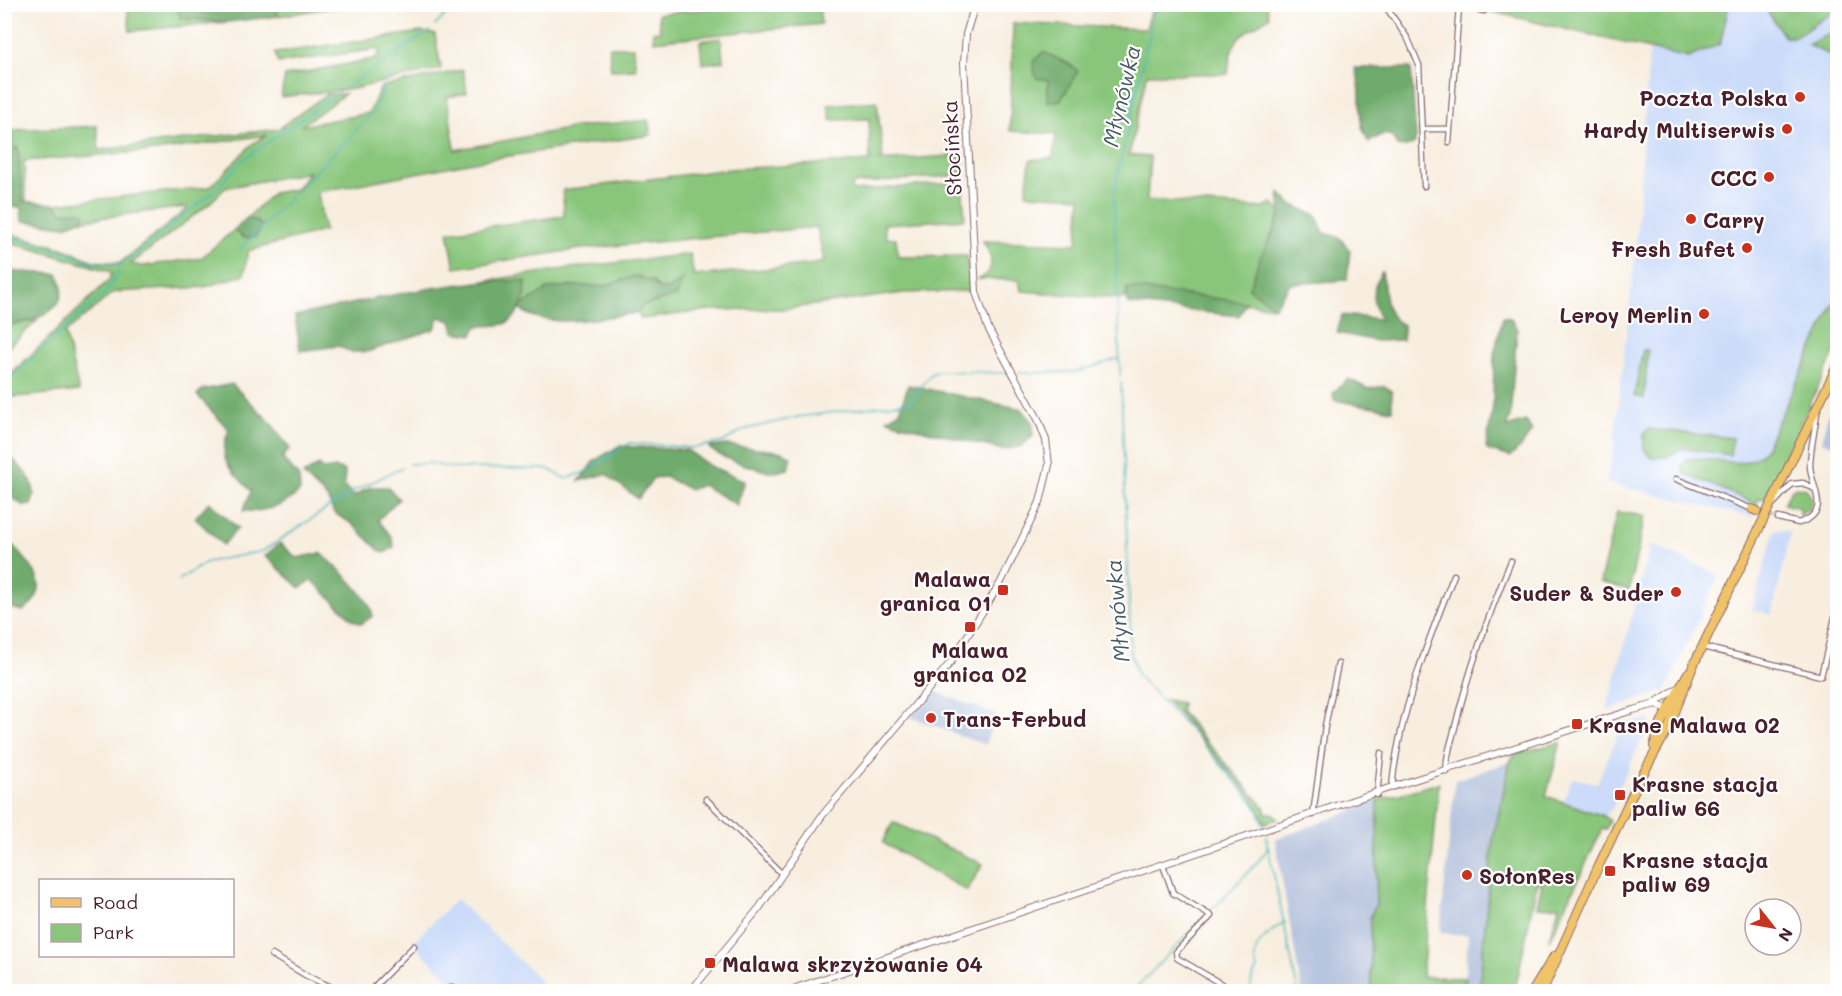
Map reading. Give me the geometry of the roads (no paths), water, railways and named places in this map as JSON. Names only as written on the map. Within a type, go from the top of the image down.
[{"type":"main road","points":[[1650,760],[1678,688],[1703,647],[1838,364]]},
{"type":"main road","points":[[1542,992],[1650,760],[1682,698],[1694,664]]},
{"type":"main road","points":[[1532,992],[1563,943]]},
{"type":"street","name":"Słocińska","points":[[690,992],[754,915],[821,817],[951,662],[996,591],[1040,502],[1049,465],[1046,440],[1038,419],[985,322],[976,292],[964,63],[966,34],[975,4]]},
{"type":"street","points":[[1384,4],[1408,39],[1418,60],[1424,129],[1424,186]]},
{"type":"street","points":[[1453,4],[1485,10]]},
{"type":"street","points":[[1449,142],[1459,6]]},
{"type":"street","points":[[1424,129],[1450,129]]},
{"type":"street","points":[[1778,518],[1796,524],[1811,517],[1819,502],[1810,462],[1818,404]]},
{"type":"street","points":[[1676,479],[1754,510]]},
{"type":"street","points":[[1770,508],[1792,484],[1803,483],[1816,490]]},
{"type":"street","points":[[1447,772],[1447,760],[1460,707],[1491,609],[1511,561]]},
{"type":"street","points":[[1392,787],[1402,723],[1426,647],[1454,575]]},
{"type":"street","points":[[1703,647],[1821,676],[1838,604]]},
{"type":"street","points":[[1313,816],[1325,726],[1338,664]]},
{"type":"street","points":[[784,992],[1377,795],[1392,787],[1447,772],[1652,704],[1678,688]]},
{"type":"street","points":[[1669,709],[1682,698]]},
{"type":"street","points":[[1652,704],[1669,709]]},
{"type":"street","points":[[1669,709],[1671,721]]},
{"type":"street","points":[[1377,795],[1381,753]]},
{"type":"street","points":[[706,800],[781,873]]},
{"type":"street","points":[[1163,865],[1173,893],[1211,916],[1176,952],[1177,958],[1235,992]]},
{"type":"street","points":[[369,992],[414,946]]},
{"type":"street","points":[[272,955],[307,976],[342,992]]},
{"type":"street","points":[[447,992],[452,987]]},
{"type":"waterway","points":[[435,26],[455,4]]},
{"type":"waterway","name":"Młynówka","points":[[1114,193],[1156,4]]},
{"type":"waterway","points":[[346,87],[430,31]]},
{"type":"waterway","points":[[240,249],[374,112],[398,55]]},
{"type":"waterway","points":[[4,235],[62,251],[91,262],[122,265],[211,194],[244,159],[338,93]]},
{"type":"waterway","name":"Młynówka","points":[[1114,198],[1120,375]]},
{"type":"waterway","points":[[40,351],[106,292],[118,272]]},
{"type":"waterway","points":[[4,384],[36,355]]},
{"type":"waterway","points":[[1018,373],[1076,372],[1120,358]]},
{"type":"waterway","points":[[409,464],[430,463],[451,468],[548,469],[566,479],[585,472],[630,443],[694,448],[723,442],[743,430],[798,417],[909,402],[931,374],[938,371],[1007,373]]},
{"type":"waterway","name":"Młynówka","points":[[1121,383],[1131,656],[1138,676],[1197,737],[1251,800],[1264,826]]},
{"type":"waterway","points":[[178,580],[207,562],[263,551],[352,492],[403,467]]},
{"type":"waterway","name":"Młynówka","points":[[1132,992],[1254,866],[1267,850],[1267,836]]},
{"type":"waterway","name":"Młynówka","points":[[1268,846],[1298,992]]},
{"type":"waterway","points":[[1250,992],[1252,978],[1257,969],[1255,961],[1257,947],[1266,936],[1285,922]]},
{"type":"waterway","points":[[4,980],[15,992]]},
{"type":"tunnel","points":[[1757,511],[1778,518]]},
{"type":"place","name":"Poczta Polska","points":[[1800,97]]},
{"type":"place","name":"Hardy Multiserwis","points":[[1787,129]]},
{"type":"place","name":"CCC","points":[[1769,177]]},
{"type":"place","name":"Carry","points":[[1691,219]]},
{"type":"place","name":"Fresh Bufet","points":[[1747,248]]},
{"type":"place","name":"Leroy Merlin","points":[[1704,314]]},
{"type":"place","name":"Malawa granica 01","points":[[1003,590]]},
{"type":"place","name":"Suder & Suder","points":[[1676,592]]},
{"type":"place","name":"Malawa granica 02","points":[[970,627]]},
{"type":"place","name":"Trans-Ferbud","points":[[931,718]]},
{"type":"place","name":"Krasne Malawa 02","points":[[1577,724]]},
{"type":"place","name":"Krasne stacja paliw 66","points":[[1620,795]]},
{"type":"place","name":"Krasne stacja paliw 69","points":[[1610,871]]},
{"type":"place","name":"SołonRes","points":[[1467,875]]},
{"type":"place","name":"Malawa skrzyżowanie 04","points":[[710,963]]}]
